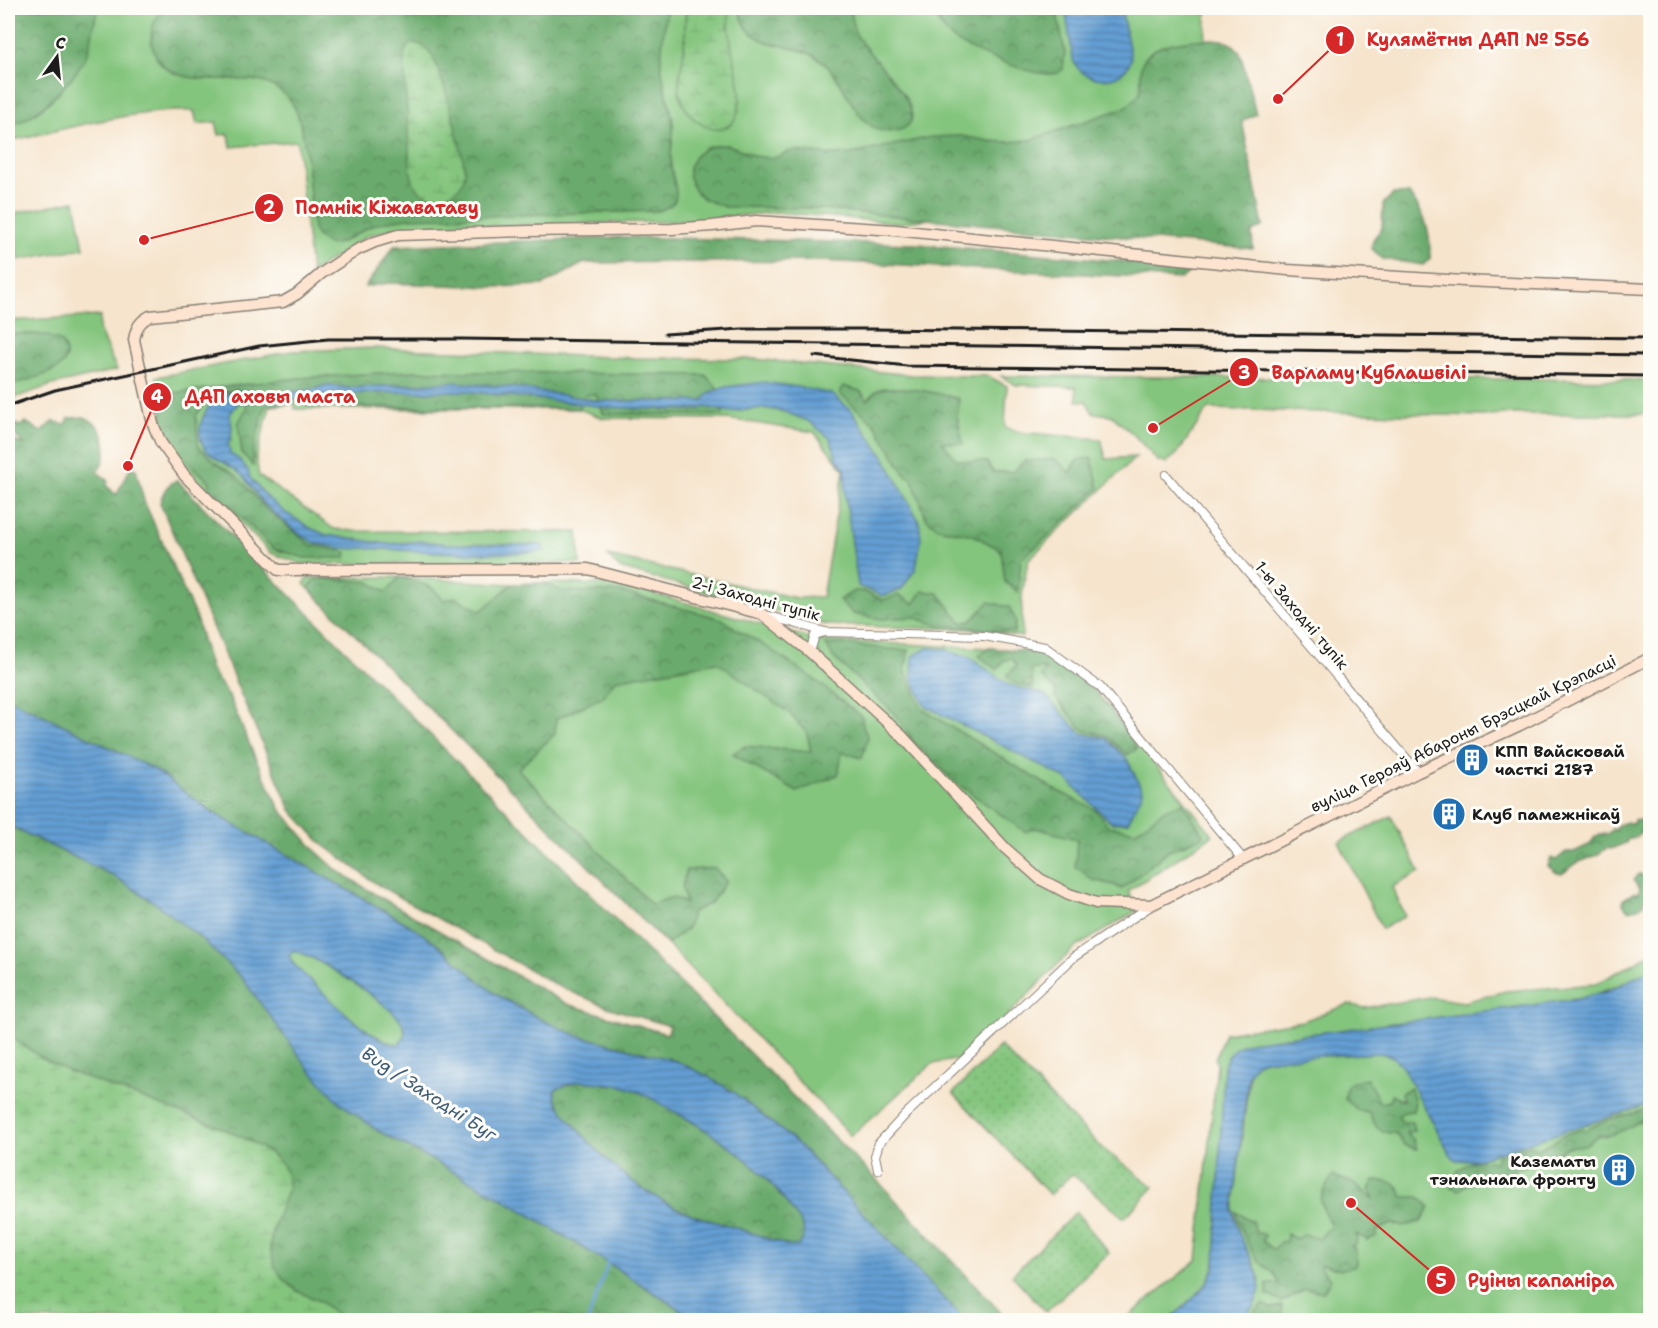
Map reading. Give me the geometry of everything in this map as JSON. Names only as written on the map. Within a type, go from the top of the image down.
[{"type":"main road","name":"2-і Заходні тупік","points":[[762,614],[588,569],[278,570],[184,476],[161,443],[153,424],[134,340],[136,328],[141,321],[150,316],[283,302],[357,250],[398,235],[541,230],[672,229],[756,220],[987,238],[1288,270],[1650,289]]},
{"type":"main road","name":"вуліца Герояў Абароны Брэсцкай Крэпасці","points":[[762,614],[810,652],[901,735],[1005,848],[1040,879],[1069,894],[1096,903],[1151,905],[1418,772],[1520,725],[1650,658]]},
{"type":"street","name":"1-ы Заходні тупік","points":[[1166,475],[1418,772]]},
{"type":"street","name":"2-і Заходні тупік","points":[[762,614],[825,632],[984,636],[1045,647],[1100,687],[1243,859]]},
{"type":"street","points":[[810,652],[815,635],[825,632]]},
{"type":"street","name":"вуліца Герояў Абароны Брэсцкай Крэпасці","points":[[878,1170],[875,1156],[879,1143],[906,1114],[1074,957],[1159,900]]},
{"type":"green space","points":[[8,8],[1206,8],[1203,183],[900,223],[776,212],[691,221],[395,228],[367,236],[311,273],[297,141],[231,147],[229,134],[219,135],[216,122],[197,124],[194,111],[171,111],[124,116],[8,141]]},
{"type":"green space","points":[[8,8],[98,8],[87,54],[76,72],[43,107],[23,120],[8,125]]},
{"type":"green space","points":[[165,8],[667,8],[661,63],[673,123],[671,169],[676,198],[671,205],[658,211],[408,218],[375,224],[340,243],[326,243],[313,229],[307,161],[301,125],[290,100],[278,89],[263,82],[182,76],[168,70],[158,60],[151,38],[154,24]]},
{"type":"green space","points":[[686,8],[728,8],[730,40],[740,100],[734,120],[727,127],[718,129],[699,122],[690,115],[680,95],[679,81],[684,52]]},
{"type":"green space","points":[[739,8],[852,8],[852,21],[856,34],[900,89],[911,112],[910,123],[897,131],[884,131],[873,127],[856,110],[828,67],[806,52],[770,43],[754,35],[743,21]]},
{"type":"green space","points":[[934,8],[1056,8],[1065,53],[1063,69],[1055,74],[1030,71],[972,50],[946,32],[938,21]]},
{"type":"green space","points":[[1209,39],[1228,42],[1238,50],[1256,114],[1242,121],[1263,226],[1252,232],[1253,249],[807,208],[725,207],[704,199],[694,190],[689,177],[689,167],[696,155],[705,148],[718,145],[729,145],[755,156],[768,158],[797,151],[830,155],[851,154],[931,137],[961,136],[1009,142],[1030,140],[1124,108],[1135,99],[1140,91],[1141,69],[1150,53],[1168,44]]},
{"type":"green space","points":[[414,43],[426,48],[438,68],[463,158],[465,173],[463,180],[454,191],[441,197],[427,195],[418,189],[410,169],[404,57],[406,48]]},
{"type":"green space","points":[[1393,194],[1409,194],[1420,209],[1428,232],[1430,249],[1430,259],[1423,265],[1383,259],[1371,248],[1374,238],[1382,228],[1383,204]]},
{"type":"green space","points":[[75,201],[84,248],[18,260],[9,214]]},
{"type":"green space","points":[[629,237],[917,244],[1195,267],[1181,279],[823,261],[584,263],[543,285],[494,287],[389,283],[365,287],[394,246]]},
{"type":"green space","points":[[100,316],[99,330],[117,370],[52,385],[8,400],[8,321]]},
{"type":"green space","points":[[8,334],[42,335],[58,340],[66,353],[65,360],[61,366],[50,372],[8,386]]},
{"type":"green space","points":[[374,348],[635,358],[755,359],[912,375],[988,376],[1007,386],[1005,427],[1018,432],[1101,439],[1106,459],[1136,457],[1028,560],[1022,595],[1022,637],[983,630],[826,625],[619,568],[608,556],[796,598],[822,597],[844,470],[814,432],[727,419],[603,418],[579,409],[295,409],[295,404],[270,406],[256,458],[259,476],[334,529],[578,532],[580,563],[302,564],[271,553],[205,487],[174,452],[158,399],[156,377],[292,351]]},
{"type":"green space","points":[[413,371],[705,375],[716,386],[723,415],[603,414],[596,394],[585,395],[579,409],[307,406],[301,401],[265,406],[253,452],[253,466],[242,453],[238,424],[247,407],[237,389],[212,395],[196,415],[198,446],[215,462],[237,476],[266,509],[311,545],[347,552],[346,558],[304,558],[274,549],[209,486],[210,482],[179,453],[164,430],[161,417],[164,405],[172,393],[298,378]]},
{"type":"green space","points":[[1001,376],[1650,380],[1650,414],[1483,416],[1208,409],[1177,454],[1166,463],[1158,461],[1132,433],[1111,415],[1093,413],[1086,401],[1077,401],[1076,387],[1016,385]]},
{"type":"green space","points":[[843,386],[860,391],[868,400],[874,393],[885,388],[906,388],[959,399],[957,416],[963,444],[942,442],[957,460],[987,462],[993,472],[1013,472],[1024,461],[1056,459],[1070,473],[1078,460],[1092,458],[1099,488],[1021,559],[1018,592],[1005,582],[1001,550],[973,535],[938,528],[926,518],[912,479],[905,474],[874,423],[840,394]]},
{"type":"green space","points":[[84,417],[98,427],[105,441],[105,457],[97,472],[108,480],[107,486],[116,495],[131,467],[136,469],[144,501],[196,618],[211,670],[229,696],[280,809],[316,851],[337,870],[373,893],[567,1004],[667,1034],[670,1026],[610,1008],[560,987],[378,885],[321,843],[291,810],[160,503],[166,489],[177,480],[875,1178],[1008,1320],[964,1320],[797,1143],[733,1092],[676,1061],[575,1035],[542,1020],[497,995],[437,944],[409,925],[212,812],[155,770],[8,698],[8,439],[25,445],[11,432],[15,424],[20,426],[26,422],[41,432],[54,421],[65,425],[69,418]]},
{"type":"green space","points":[[400,577],[512,584],[623,585],[817,640],[1042,652],[1095,691],[1213,835],[1128,891],[1138,910],[1073,949],[966,1058],[932,1064],[851,1136],[667,944],[304,584],[308,578]]},
{"type":"green space","points":[[400,577],[431,587],[444,600],[455,597],[481,611],[512,584],[543,583],[562,591],[621,592],[722,619],[810,676],[862,717],[863,727],[868,737],[862,758],[842,752],[838,775],[797,792],[732,754],[745,746],[811,752],[807,733],[789,713],[717,662],[615,680],[603,697],[556,719],[555,734],[518,769],[651,904],[673,897],[686,904],[682,887],[686,870],[715,868],[726,881],[711,903],[692,912],[688,928],[667,944],[308,588],[318,578],[369,582],[386,592]]},
{"type":"green space","points":[[854,591],[863,591],[883,600],[899,595],[914,604],[923,591],[938,593],[962,623],[972,620],[989,602],[1009,607],[1016,621],[1014,632],[939,626],[914,617],[881,619],[853,614],[839,600]]},
{"type":"green space","points":[[844,644],[909,650],[905,670],[922,709],[1052,788],[1096,810],[1108,826],[1136,831],[1164,810],[1183,802],[1204,836],[1168,851],[1122,889],[1093,880],[1075,866],[1077,839],[1035,828],[1025,832],[955,782],[913,742],[894,713],[833,657],[826,645]]},
{"type":"green space","points":[[989,648],[1042,652],[1095,691],[1109,707],[1137,749],[1127,755],[1107,736],[1083,730],[1055,697],[1056,691],[1041,676],[1046,669],[1031,669],[1033,688],[1014,683],[1006,676],[1017,665],[1012,659],[1004,660],[997,670],[979,656]]},
{"type":"green space","points":[[1391,816],[1420,872],[1392,887],[1405,916],[1382,929],[1339,842]]},
{"type":"green space","points":[[1649,816],[1650,828],[1628,839],[1626,843],[1611,849],[1607,848],[1577,863],[1562,874],[1548,866],[1551,858],[1556,860],[1566,852],[1574,852],[1591,844],[1595,837],[1608,834],[1612,829],[1616,830],[1618,825],[1627,822],[1633,824],[1634,820],[1639,821],[1642,817]]},
{"type":"green space","points":[[8,825],[112,875],[154,902],[202,939],[241,977],[340,1103],[377,1130],[507,1201],[696,1320],[571,1320],[520,1314],[515,1320],[420,1320],[412,1318],[358,1321],[345,1319],[317,1300],[296,1291],[283,1280],[275,1268],[271,1255],[273,1229],[288,1188],[270,1153],[219,1127],[68,1071],[36,1054],[8,1034]]},
{"type":"green space","points":[[1639,874],[1643,875],[1647,885],[1650,885],[1650,897],[1644,900],[1644,904],[1638,908],[1628,910],[1623,904],[1624,899],[1635,892],[1638,894],[1640,888],[1633,880]]},
{"type":"green space","points":[[293,951],[302,953],[333,970],[369,993],[396,1015],[405,1031],[401,1042],[399,1044],[388,1042],[375,1036],[346,1014],[292,962],[289,956]]},
{"type":"green space","points":[[1650,954],[1650,970],[1587,997],[1250,1042],[1224,1067],[1216,1255],[1210,1276],[1200,1292],[1169,1320],[1124,1320],[1197,1260],[1217,1064],[1215,1059],[1225,1033],[1303,1021],[1349,1004],[1364,1008],[1430,997],[1464,1002],[1506,991],[1596,984]]},
{"type":"green space","points":[[8,1034],[36,1054],[68,1071],[219,1127],[270,1153],[281,1163],[287,1175],[288,1188],[272,1231],[270,1248],[274,1264],[282,1278],[297,1291],[319,1301],[345,1320],[8,1320]]},
{"type":"green space","points":[[1000,1046],[1102,1148],[1154,1187],[1124,1218],[1072,1174],[1050,1195],[953,1093]]},
{"type":"green space","points":[[1379,1053],[1398,1060],[1471,1161],[1650,1104],[1650,1320],[1241,1320],[1254,1306],[1260,1280],[1239,1233],[1233,1211],[1250,1071],[1256,1063],[1268,1059]]},
{"type":"green space","points":[[1367,1079],[1380,1103],[1389,1101],[1392,1094],[1403,1101],[1401,1093],[1410,1088],[1415,1101],[1413,1111],[1404,1112],[1398,1116],[1402,1122],[1412,1122],[1414,1131],[1406,1133],[1413,1139],[1417,1149],[1404,1145],[1396,1133],[1381,1131],[1375,1126],[1369,1112],[1359,1111],[1345,1099],[1347,1086],[1354,1081]]},
{"type":"green space","points":[[579,1081],[617,1085],[639,1092],[705,1129],[735,1150],[776,1189],[800,1221],[804,1235],[798,1246],[789,1246],[693,1215],[644,1190],[629,1179],[589,1142],[556,1100],[555,1089]]},
{"type":"green space","points":[[1650,1108],[1650,1115],[1611,1135],[1599,1135],[1585,1145],[1567,1147],[1549,1159],[1520,1168],[1515,1166],[1516,1170],[1479,1180],[1459,1190],[1451,1187],[1460,1181],[1457,1172],[1470,1163],[1486,1161],[1496,1163],[1497,1156],[1506,1153],[1510,1157],[1514,1150],[1531,1145],[1537,1149],[1551,1144],[1561,1136],[1581,1129],[1587,1130],[1602,1122]]},
{"type":"green space","points":[[1333,1176],[1354,1183],[1374,1200],[1369,1189],[1374,1181],[1392,1183],[1398,1187],[1403,1197],[1419,1197],[1430,1207],[1421,1222],[1403,1226],[1392,1224],[1377,1230],[1377,1236],[1367,1240],[1356,1234],[1357,1243],[1351,1246],[1356,1249],[1356,1265],[1341,1270],[1321,1264],[1320,1267],[1331,1279],[1323,1292],[1305,1289],[1282,1302],[1267,1295],[1267,1284],[1279,1284],[1275,1275],[1255,1256],[1236,1212],[1252,1221],[1256,1232],[1265,1235],[1263,1241],[1274,1250],[1280,1242],[1286,1242],[1287,1234],[1296,1239],[1305,1234],[1319,1239],[1331,1226],[1321,1201],[1324,1190]]},
{"type":"green space","points":[[1076,1212],[1109,1253],[1046,1312],[1012,1275]]},
{"type":"green space","points":[[1263,1304],[1271,1308],[1282,1306],[1282,1320],[1245,1320]]},
{"type":"green space","points":[[537,1310],[571,1320],[515,1320],[524,1312]]},
{"type":"water","points":[[1065,8],[1121,8],[1131,58],[1121,74],[1112,78],[1094,78],[1078,68],[1073,60]]},
{"type":"water","points":[[453,382],[519,388],[601,401],[702,401],[711,392],[726,387],[764,382],[832,394],[852,411],[884,457],[919,521],[921,539],[916,568],[901,590],[883,596],[858,586],[845,493],[845,469],[837,459],[830,438],[808,421],[785,412],[763,408],[730,412],[706,407],[691,410],[604,407],[464,391],[364,393],[238,403],[230,414],[232,428],[228,445],[231,454],[240,460],[248,470],[250,478],[269,499],[310,528],[326,535],[388,544],[423,541],[448,544],[542,545],[545,551],[522,553],[345,548],[313,542],[265,505],[239,473],[210,454],[205,449],[200,436],[202,421],[214,398],[235,391],[260,391],[271,394],[315,389],[326,385],[348,388]]},
{"type":"water","points":[[927,648],[945,649],[967,656],[1009,685],[1044,694],[1081,733],[1106,738],[1127,759],[1143,792],[1128,822],[1112,823],[1065,778],[925,706],[912,678],[913,656]]},
{"type":"water","name":"Bug / Заходні Буг","points":[[8,698],[155,770],[212,812],[409,925],[437,944],[497,995],[542,1020],[575,1035],[676,1061],[733,1092],[797,1143],[964,1320],[696,1320],[507,1201],[377,1130],[340,1103],[309,1069],[241,977],[202,939],[154,902],[112,875],[8,825]],"holes":[[[293,951],[302,953],[333,970],[369,993],[396,1015],[405,1031],[401,1042],[399,1044],[388,1042],[375,1036],[346,1014],[292,962],[289,955]],[[579,1081],[617,1085],[639,1092],[705,1130],[736,1151],[763,1175],[800,1221],[804,1230],[798,1246],[789,1246],[693,1215],[676,1208],[629,1179],[589,1142],[556,1100],[555,1089]]]},
{"type":"water","points":[[1650,970],[1650,1104],[1471,1161],[1456,1160],[1450,1154],[1402,1066],[1392,1056],[1379,1053],[1268,1059],[1258,1063],[1248,1077],[1233,1211],[1239,1233],[1257,1272],[1260,1289],[1254,1306],[1241,1320],[1169,1320],[1202,1289],[1215,1265],[1224,1067],[1227,1058],[1240,1045],[1577,999],[1608,991]]},
{"type":"waterway","points":[[588,1320],[609,1260]]},
{"type":"railway","points":[[665,334],[742,329],[871,329],[1650,338]]},
{"type":"railway","points":[[8,406],[55,390],[259,346],[328,339],[1650,355]]},
{"type":"railway","points":[[814,356],[907,366],[1650,376]]},
{"type":"place","name":"Кулямётны ДАП № 556","points":[[1278,99]]},
{"type":"place","name":"Помнік Кіжаватаву","points":[[144,240]]},
{"type":"place","name":"Варламу Кублашвілі","points":[[1153,428]]},
{"type":"place","name":"ДАП аховы маста","points":[[128,466]]},
{"type":"place","name":"КПП Вайсковай часткі 2187","points":[[1472,760]]},
{"type":"place","name":"Клуб памежнікаў","points":[[1449,814]]},
{"type":"place","name":"Казематы тэнальнага фронту","points":[[1619,1170]]},
{"type":"place","name":"Руіны капаніра","points":[[1351,1203]]}]
